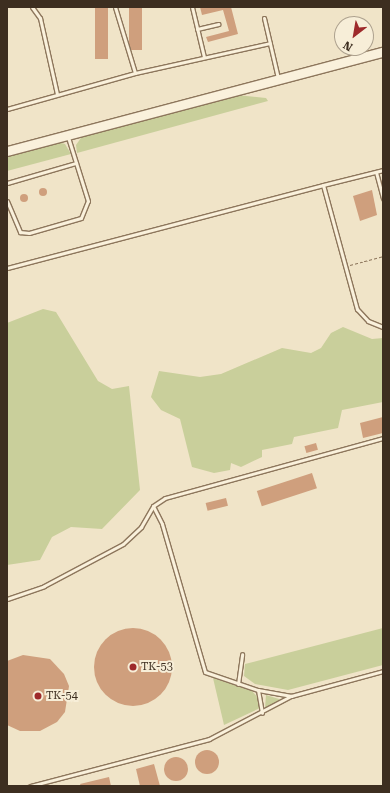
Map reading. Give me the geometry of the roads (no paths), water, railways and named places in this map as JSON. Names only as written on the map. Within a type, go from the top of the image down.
[{"type":"street","points":[[7,151],[68,137],[383,52]]},
{"type":"lane","points":[[32,7],[40,18],[57,94]]},
{"type":"lane","points":[[115,7],[135,73]]},
{"type":"lane","points":[[192,7],[204,57]]},
{"type":"lane","points":[[264,18],[278,80]]},
{"type":"lane","points":[[197,29],[218,24]]},
{"type":"lane","points":[[7,109],[135,73],[270,43]]},
{"type":"lane","points":[[7,201],[20,232],[30,233],[81,218],[88,201],[68,137]]},
{"type":"lane","points":[[7,183],[76,163]]},
{"type":"lane","points":[[7,268],[383,170]]},
{"type":"lane","points":[[376,172],[383,198]]},
{"type":"lane","points":[[323,186],[357,309],[368,321],[383,327]]},
{"type":"lane","points":[[7,599],[44,586],[123,544],[141,527],[152,506],[172,496],[383,438]]},
{"type":"lane","points":[[152,506],[162,524],[205,672],[258,690],[290,696]]},
{"type":"lane","points":[[238,684],[242,654]]},
{"type":"lane","points":[[30,786],[209,739],[262,713],[290,696],[383,671]]},
{"type":"lane","points":[[258,690],[262,713]]},
{"type":"place","name":"TK-53","points":[[133,667]]},
{"type":"place","name":"TK-54","points":[[38,696]]}]
